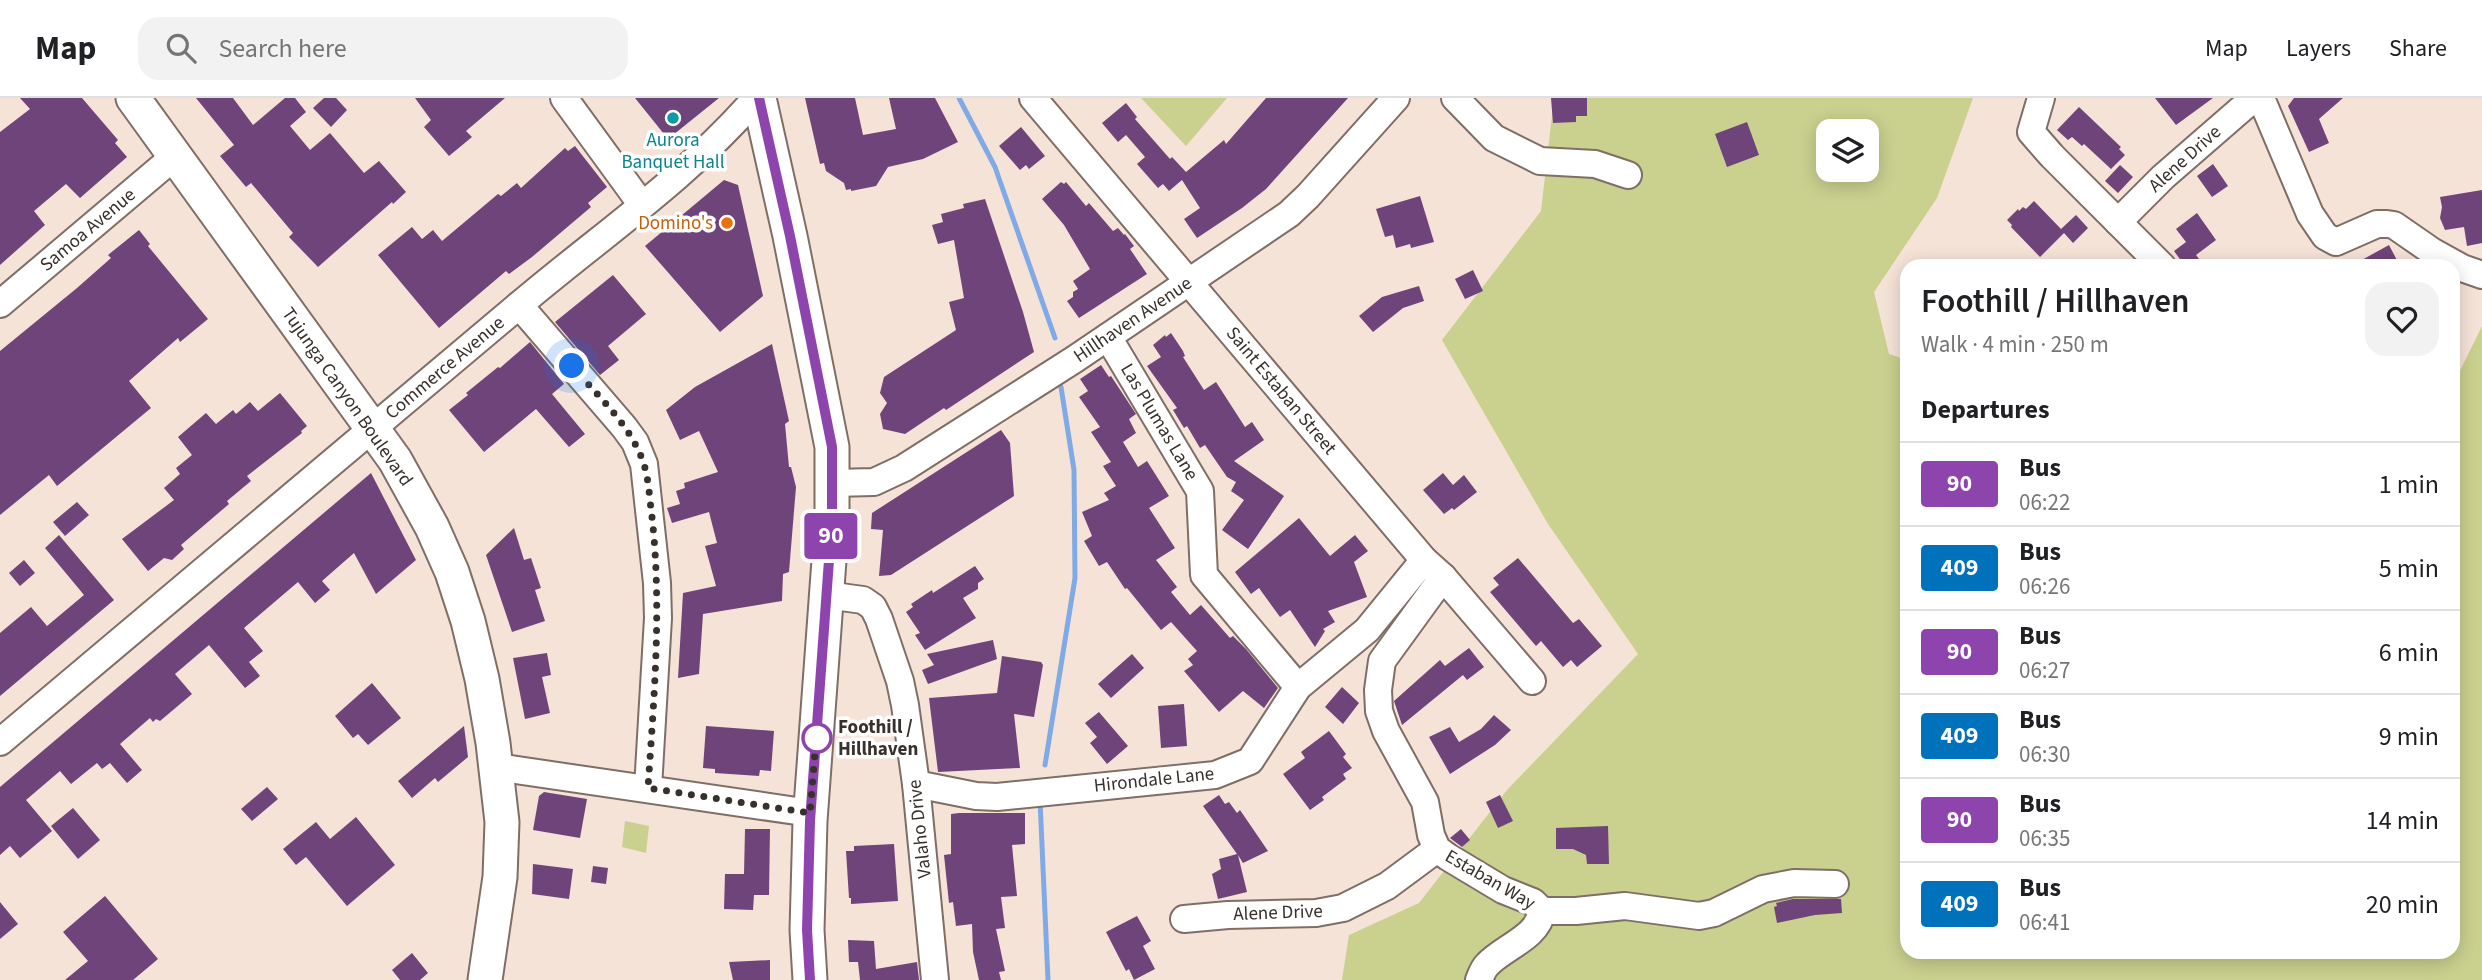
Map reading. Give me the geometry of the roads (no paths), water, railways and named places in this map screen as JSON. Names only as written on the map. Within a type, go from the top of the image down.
[{"type":"main road","name":"Tujunga Canyon Boulevard","points":[[133,98],[395,460],[417,498],[452,572],[481,675],[502,822],[499,877],[485,980]]},
{"type":"main road","points":[[758,98],[832,447],[833,483],[810,813],[807,916],[810,980]]},
{"type":"street","points":[[564,98],[642,205]]},
{"type":"street","name":"Commerce Avenue","points":[[0,742],[519,305],[642,205],[731,127],[758,98]]},
{"type":"street","name":"Saint Estaban Street","points":[[1033,98],[1532,681]]},
{"type":"street","name":"Hillhaven Avenue","points":[[833,483],[874,482],[904,468],[1108,337],[1289,214],[1396,98]]},
{"type":"street","points":[[1455,98],[1494,138],[1540,161],[1595,164],[1628,175]]},
{"type":"street","points":[[2040,98],[2031,132],[2155,259]]},
{"type":"street","name":"Alene Drive","points":[[2118,222],[2163,177],[2254,98]]},
{"type":"street","points":[[2261,98],[2311,214],[2325,236],[2336,242],[2377,224],[2394,225],[2446,259]]},
{"type":"street","name":"Samoa Avenue","points":[[4,293],[175,156]]},
{"type":"street","points":[[2460,267],[2482,275]]},
{"type":"street","points":[[519,305],[624,427],[635,442],[644,464],[654,543],[658,618],[648,788]]},
{"type":"street","name":"Las Plumas Lane","points":[[1108,337],[1200,491],[1204,575],[1298,687]]},
{"type":"street","name":"Hirondale Lane","points":[[916,785],[997,797],[1215,775],[1235,769],[1250,761],[1298,687],[1367,630],[1434,569]]},
{"type":"street","name":"Estaban Way","points":[[1434,569],[1387,652],[1380,671],[1378,690],[1382,721],[1425,802],[1431,835],[1437,849],[1457,864],[1503,890],[1533,902],[1542,911],[1541,918],[1532,930],[1486,966],[1479,980]]},
{"type":"street","name":"Valaho Drive","points":[[826,595],[863,600],[876,611],[905,705],[936,980]]},
{"type":"street","points":[[496,767],[810,813]]},
{"type":"street","name":"Alene Drive","points":[[1184,919],[1316,913],[1343,908],[1387,886],[1437,849]]},
{"type":"street","points":[[1542,911],[1576,912],[1625,906],[1699,916],[1714,913],[1763,889],[1794,883],[1835,884]]},
{"type":"waterway","points":[[959,98],[995,167],[1055,338]]},
{"type":"waterway","points":[[1045,765],[1075,578],[1074,470],[1061,387]]},
{"type":"waterway","points":[[1040,800],[1048,980]]},
{"type":"place","name":"Aurora Banquet Hall","points":[[673,118]]},
{"type":"place","name":"Domino's","points":[[727,223]]},
{"type":"place","name":"Foothill / Hillhaven","points":[[817,738]]}]
